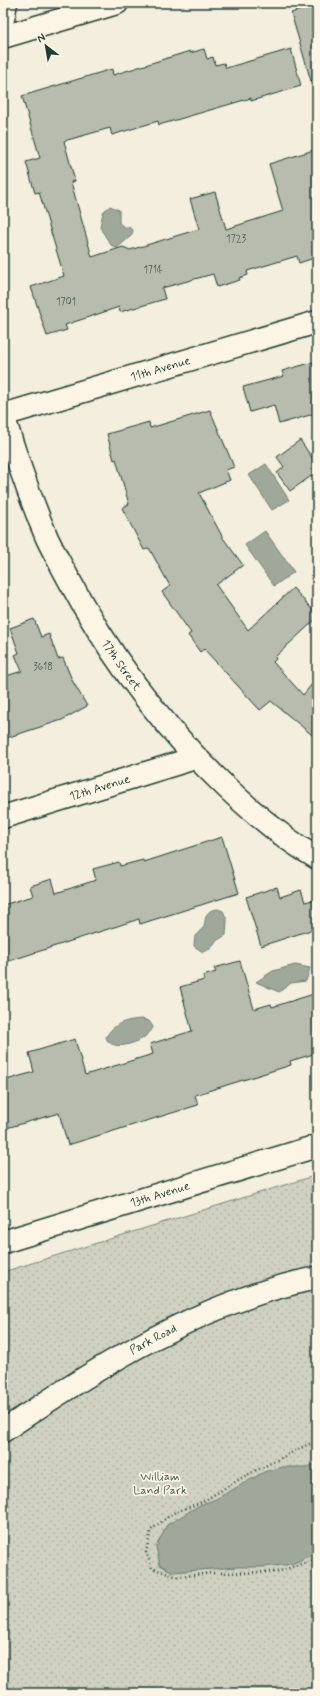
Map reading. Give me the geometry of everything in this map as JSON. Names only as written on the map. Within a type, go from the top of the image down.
[{"type":"street","points":[[3,19],[6,3]]},
{"type":"street","points":[[3,37],[117,3]]},
{"type":"street","name":"11th Avenue","points":[[3,415],[317,322]]},
{"type":"street","name":"17th Street","points":[[3,415],[22,476],[48,539],[86,611],[122,668],[151,706],[195,758],[242,802],[305,851],[317,858]]},
{"type":"street","name":"12th Avenue","points":[[3,817],[195,758]]},
{"type":"street","name":"13th Avenue","points":[[3,1242],[317,1146]]},
{"type":"street","name":"Park Road","points":[[3,1431],[152,1339],[216,1309],[292,1283],[317,1278]]},
{"type":"path","points":[[317,1440],[245,1476],[202,1502],[173,1513],[151,1530],[146,1552],[152,1568],[177,1577],[212,1573],[277,1572],[317,1559]]},
{"type":"green space","name":"William Land Park","points":[[317,1175],[317,1693],[3,1693],[3,1272]]},
{"type":"shaded area","points":[[110,206],[119,210],[119,223],[124,227],[129,227],[133,231],[131,236],[117,248],[111,245],[100,227],[103,212]]},
{"type":"shaded area","points":[[266,464],[289,500],[272,510],[249,475]]},
{"type":"shaded area","points":[[265,531],[294,572],[274,586],[245,545]]},
{"type":"shaded area","points":[[218,909],[223,911],[227,920],[226,935],[216,941],[210,949],[203,952],[194,946],[195,936],[204,927],[208,912]]},
{"type":"shaded area","points":[[295,965],[310,968],[306,981],[291,983],[279,992],[256,982],[273,971]]},
{"type":"shaded area","points":[[142,1019],[149,1021],[153,1027],[150,1032],[137,1041],[130,1044],[115,1045],[109,1042],[106,1037],[113,1028],[121,1023]]},
{"type":"shaded area","points":[[317,1463],[317,1552],[292,1564],[263,1567],[237,1567],[173,1572],[160,1565],[156,1547],[167,1525],[200,1505],[216,1499],[264,1472],[282,1467],[308,1467]]},
{"type":"building","points":[[317,4],[317,81],[311,81],[291,13]]},
{"type":"building","points":[[204,49],[207,59],[213,57],[215,65],[224,63],[226,68],[291,49],[301,86],[251,101],[251,98],[159,125],[158,121],[112,135],[110,128],[64,141],[75,181],[71,182],[92,257],[123,247],[130,250],[199,229],[190,199],[215,192],[226,229],[283,211],[269,164],[317,149],[317,257],[299,263],[297,256],[247,271],[248,275],[239,278],[240,280],[217,287],[213,274],[162,288],[165,299],[120,312],[119,307],[65,325],[67,330],[47,336],[31,287],[64,276],[39,192],[35,193],[26,162],[40,158],[22,96],[112,69],[113,75],[190,51],[190,53]]},
{"type":"building","points":[[317,361],[317,413],[279,424],[274,405],[250,412],[243,387],[284,376],[282,371]]},
{"type":"building","points":[[210,410],[234,467],[226,470],[230,480],[199,493],[223,538],[243,565],[216,585],[248,630],[293,588],[317,615],[317,618],[275,657],[276,659],[273,662],[303,695],[317,678],[317,739],[271,701],[260,710],[204,649],[200,652],[188,635],[191,633],[162,592],[170,586],[149,548],[144,550],[122,508],[129,504],[107,434],[149,422],[150,428]]},
{"type":"building","points":[[300,440],[317,465],[317,472],[290,491],[277,473],[284,467],[277,457]]},
{"type":"building","points":[[34,619],[41,637],[49,634],[58,659],[63,658],[72,680],[87,706],[62,720],[3,739],[3,677],[22,671],[15,655],[19,653],[10,628]]},
{"type":"building","points":[[222,837],[239,893],[140,924],[139,919],[3,963],[3,905],[33,896],[30,886],[52,879],[56,893],[96,880],[93,869],[119,862],[120,866],[143,860],[144,862]]},
{"type":"building","points":[[277,887],[280,897],[301,890],[305,902],[317,899],[317,928],[261,946],[246,897]]},
{"type":"building","points":[[240,961],[254,1009],[271,1004],[272,1007],[317,993],[317,1053],[290,1061],[291,1065],[195,1095],[198,1105],[68,1145],[59,1113],[3,1129],[3,1081],[34,1072],[29,1053],[75,1039],[85,1075],[153,1054],[150,1044],[192,1031],[180,987],[204,980],[203,976],[216,972],[214,968]]}]
